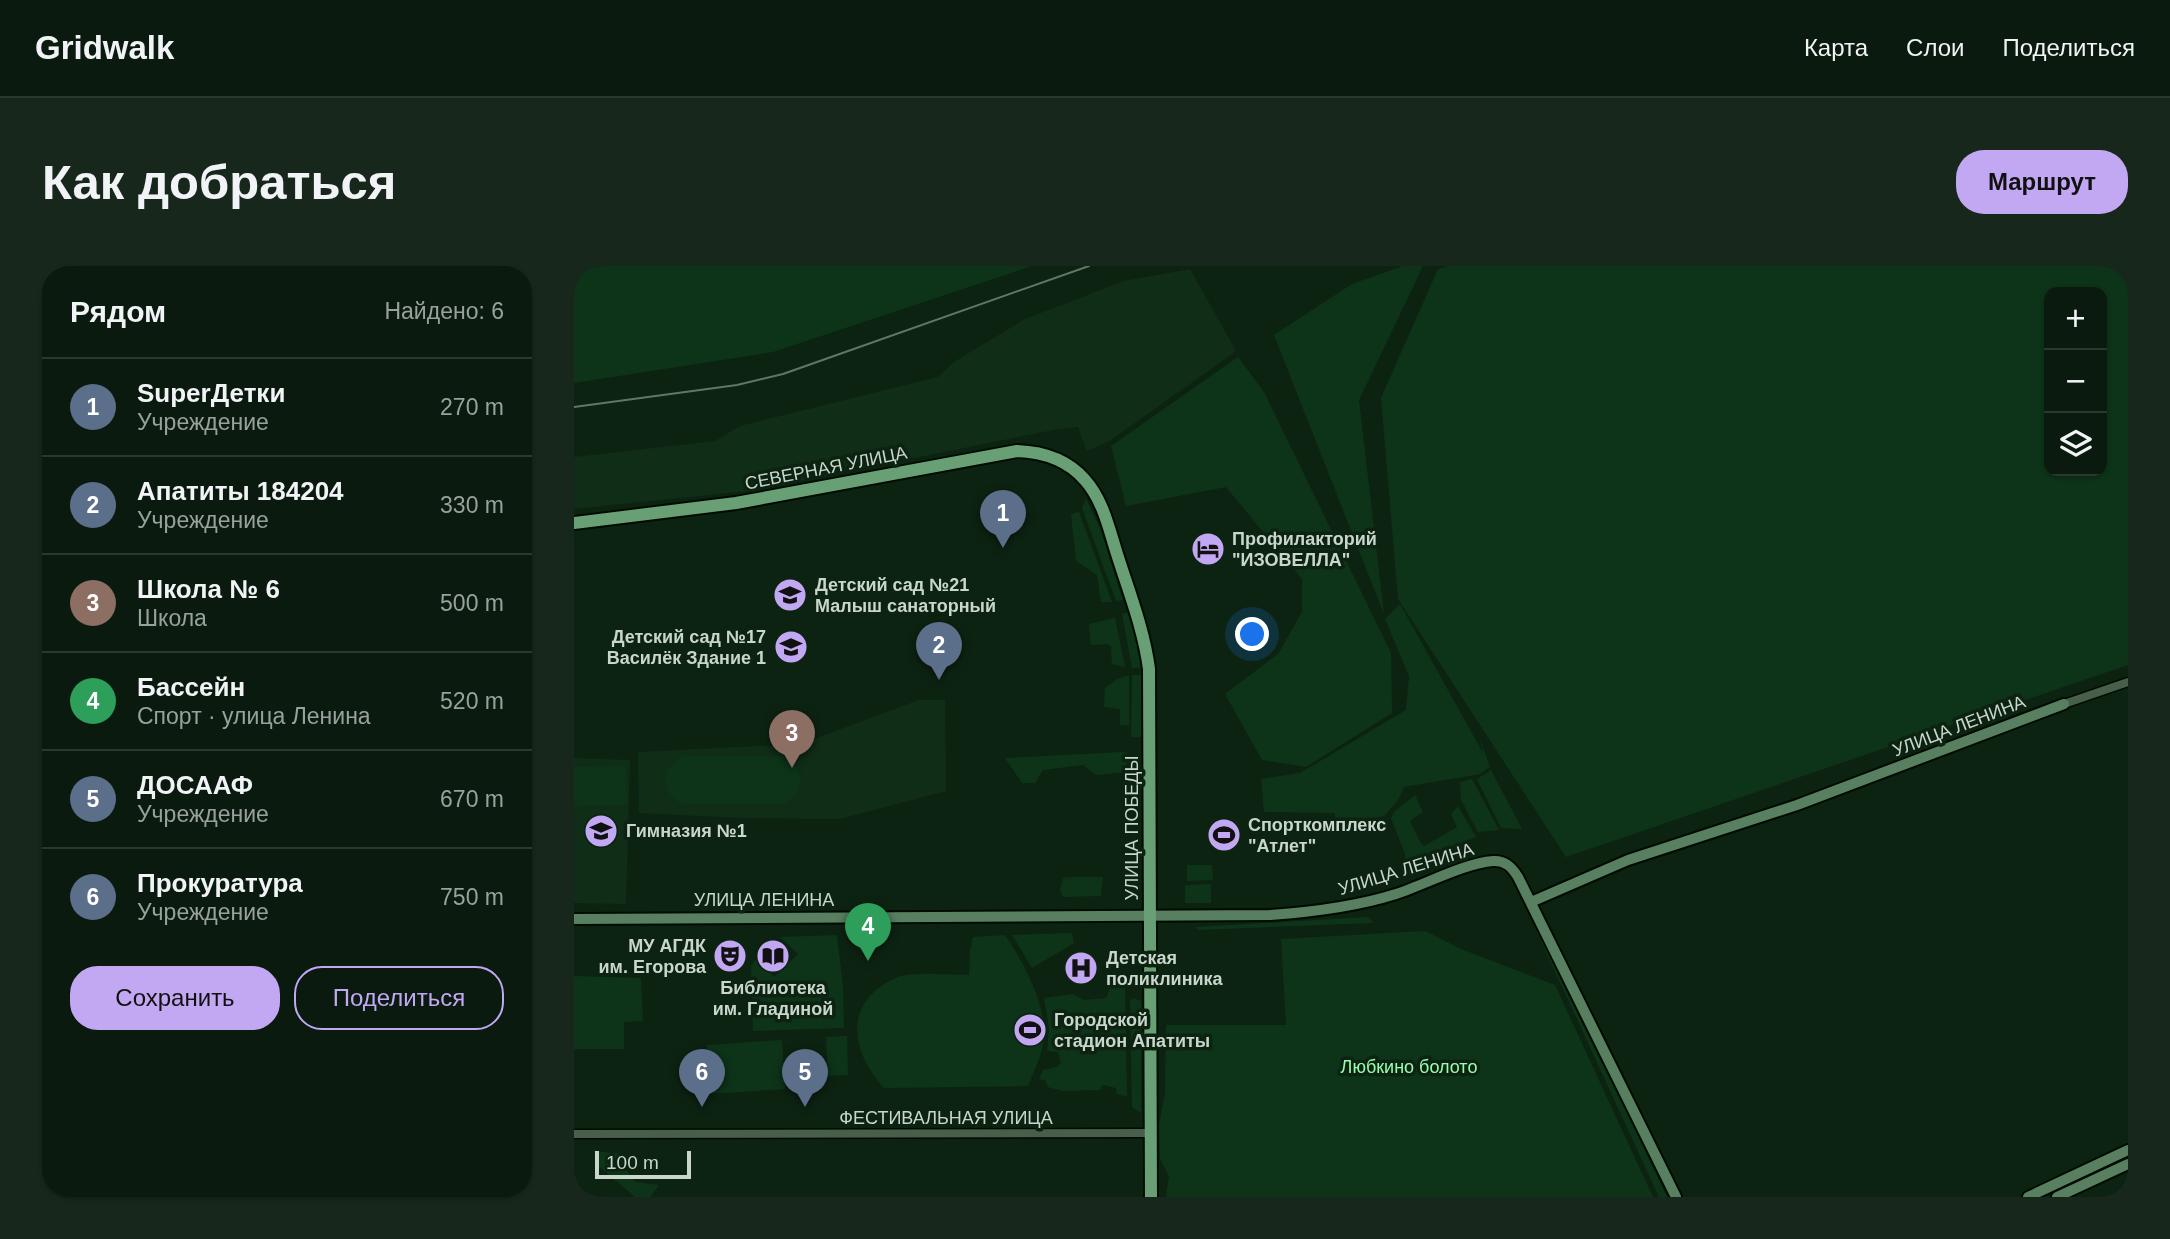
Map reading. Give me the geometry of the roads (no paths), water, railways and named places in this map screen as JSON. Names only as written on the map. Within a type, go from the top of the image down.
[{"type":"main road","name":"СЕВЕРНАЯ УЛИЦА","points":[[574,523],[736,503],[1017,451],[1038,452],[1050,456],[1079,474]]},
{"type":"main road","name":"УЛИЦА ПОБЕДЫ","points":[[1079,474],[1091,487],[1103,512],[1146,646],[1150,687],[1151,1197]]},
{"type":"street","points":[[2064,704],[2128,682]]},
{"type":"street","name":"УЛИЦА ЛЕНИНА","points":[[574,919],[1270,915],[1353,906],[1396,889],[1494,861],[1507,864],[1513,869],[1531,902],[1628,860],[1797,805],[2064,704]]},
{"type":"street","points":[[1531,902],[1676,1197]]},
{"type":"street","name":"ФЕСТИВАЛЬНАЯ УЛИЦА","points":[[574,1134],[1151,1133]]},
{"type":"street","points":[[2028,1197],[2124,1152],[2127,1164],[2057,1197]]},
{"type":"railway","points":[[574,407],[737,385],[783,374],[1089,266]]},
{"type":"place","name":"SuperДетки","points":[[1003,548]]},
{"type":"place","name":"Профилакторий \"ИЗОВЕЛЛА\"","points":[[1208,549]]},
{"type":"place","name":"Детский сад №21 Малыш санаторный","points":[[790,595]]},
{"type":"place","name":"Детский сад №17 Василёк Здание 1","points":[[791,647]]},
{"type":"place","name":"Апатиты 184204","points":[[939,680]]},
{"type":"place","name":"Школа № 6","points":[[792,768]]},
{"type":"place","name":"Гимназия №1","points":[[601,831]]},
{"type":"place","name":"Спорткомплекс \"Атлет\"","points":[[1224,835]]},
{"type":"place","name":"МУ АГДК им. Егорова","points":[[730,956]]},
{"type":"place","name":"Библиотека им. Гладиной","points":[[773,956]]},
{"type":"place","name":"Бассейн","points":[[868,961]]},
{"type":"place","name":"Детская поликлиника","points":[[1081,968]]},
{"type":"place","name":"Городской стадион Апатиты","points":[[1030,1030]]},
{"type":"place","name":"Прокуратура","points":[[702,1107]]},
{"type":"place","name":"ДОСААФ","points":[[805,1107]]},
{"type":"park label","name":"Любкино болото","points":[[1409,1067]]}]
